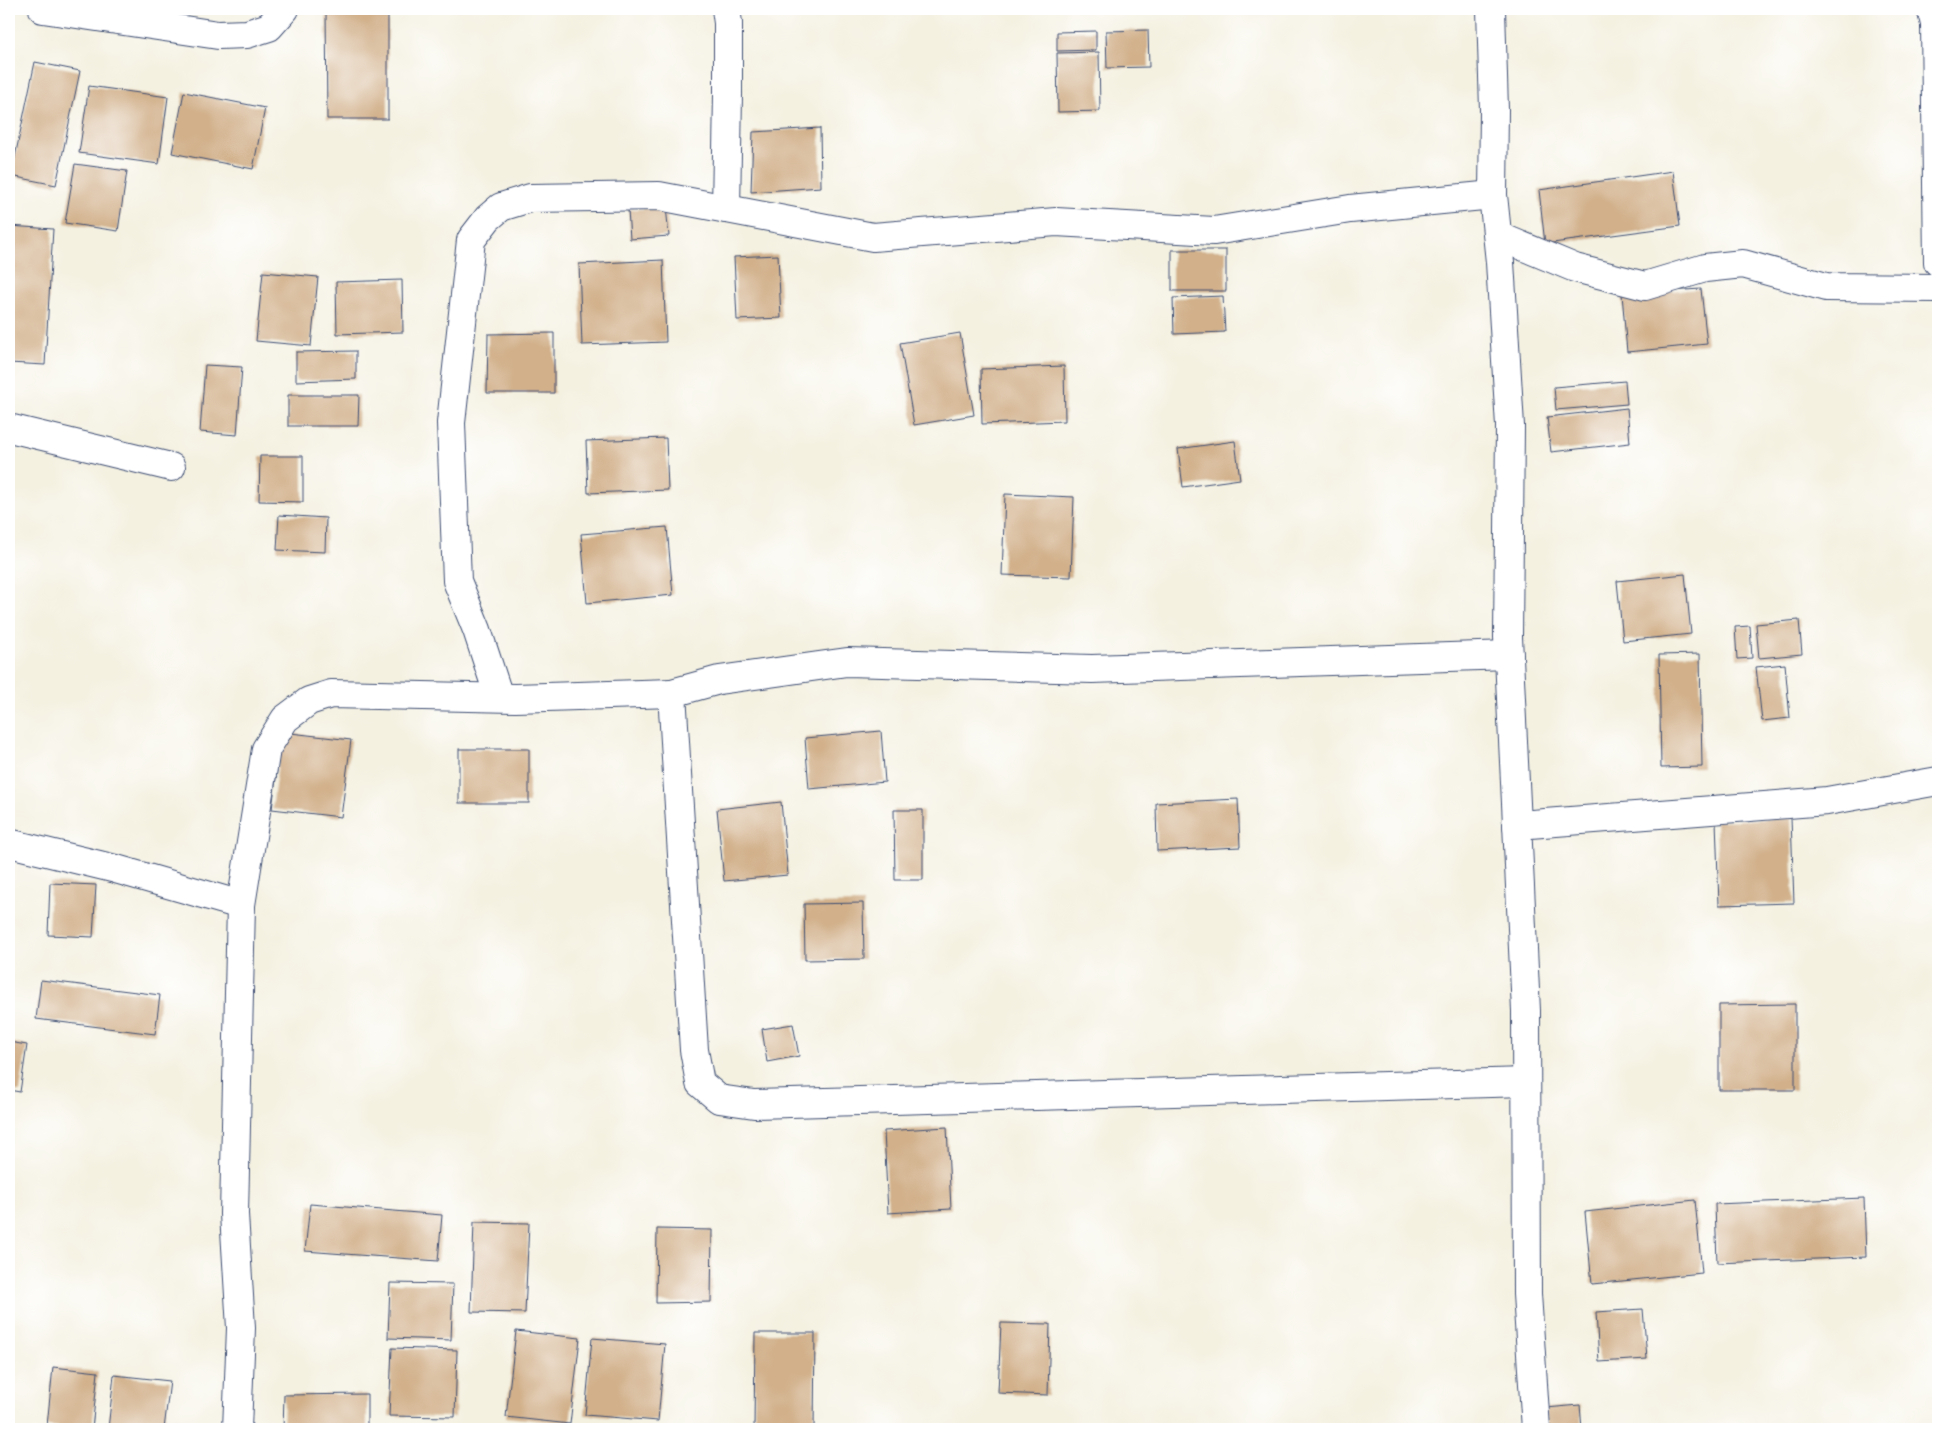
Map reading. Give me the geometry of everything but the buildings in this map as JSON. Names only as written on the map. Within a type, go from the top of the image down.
[{"type":"street","points":[[44,9],[218,35],[247,34],[269,27],[284,9]]},
{"type":"street","points":[[726,9],[728,23],[728,94],[726,209]]},
{"type":"street","points":[[1492,9],[1493,195],[1498,236],[1510,426],[1509,655],[1526,1011],[1527,1294],[1536,1429]]},
{"type":"street","points":[[1931,9],[1935,24],[1938,262]]},
{"type":"street","points":[[499,697],[477,630],[457,580],[451,423],[471,240],[488,218],[501,207],[530,198],[658,196],[873,237],[1056,222],[1214,231],[1350,209],[1493,195]]},
{"type":"street","points":[[1498,236],[1575,268],[1645,286],[1705,268],[1743,264],[1826,288],[1938,288]]},
{"type":"street","points":[[9,428],[171,467]]},
{"type":"street","points":[[237,1429],[241,1328],[234,1214],[241,905],[266,749],[285,718],[309,701],[331,694],[499,697],[672,693],[719,680],[847,662],[1092,669],[1509,655]]},
{"type":"street","points":[[672,693],[694,1050],[700,1083],[719,1099],[754,1104],[1526,1082]]},
{"type":"street","points":[[1517,825],[1827,801],[1938,781]]},
{"type":"street","points":[[9,843],[116,869],[241,905]]}]
